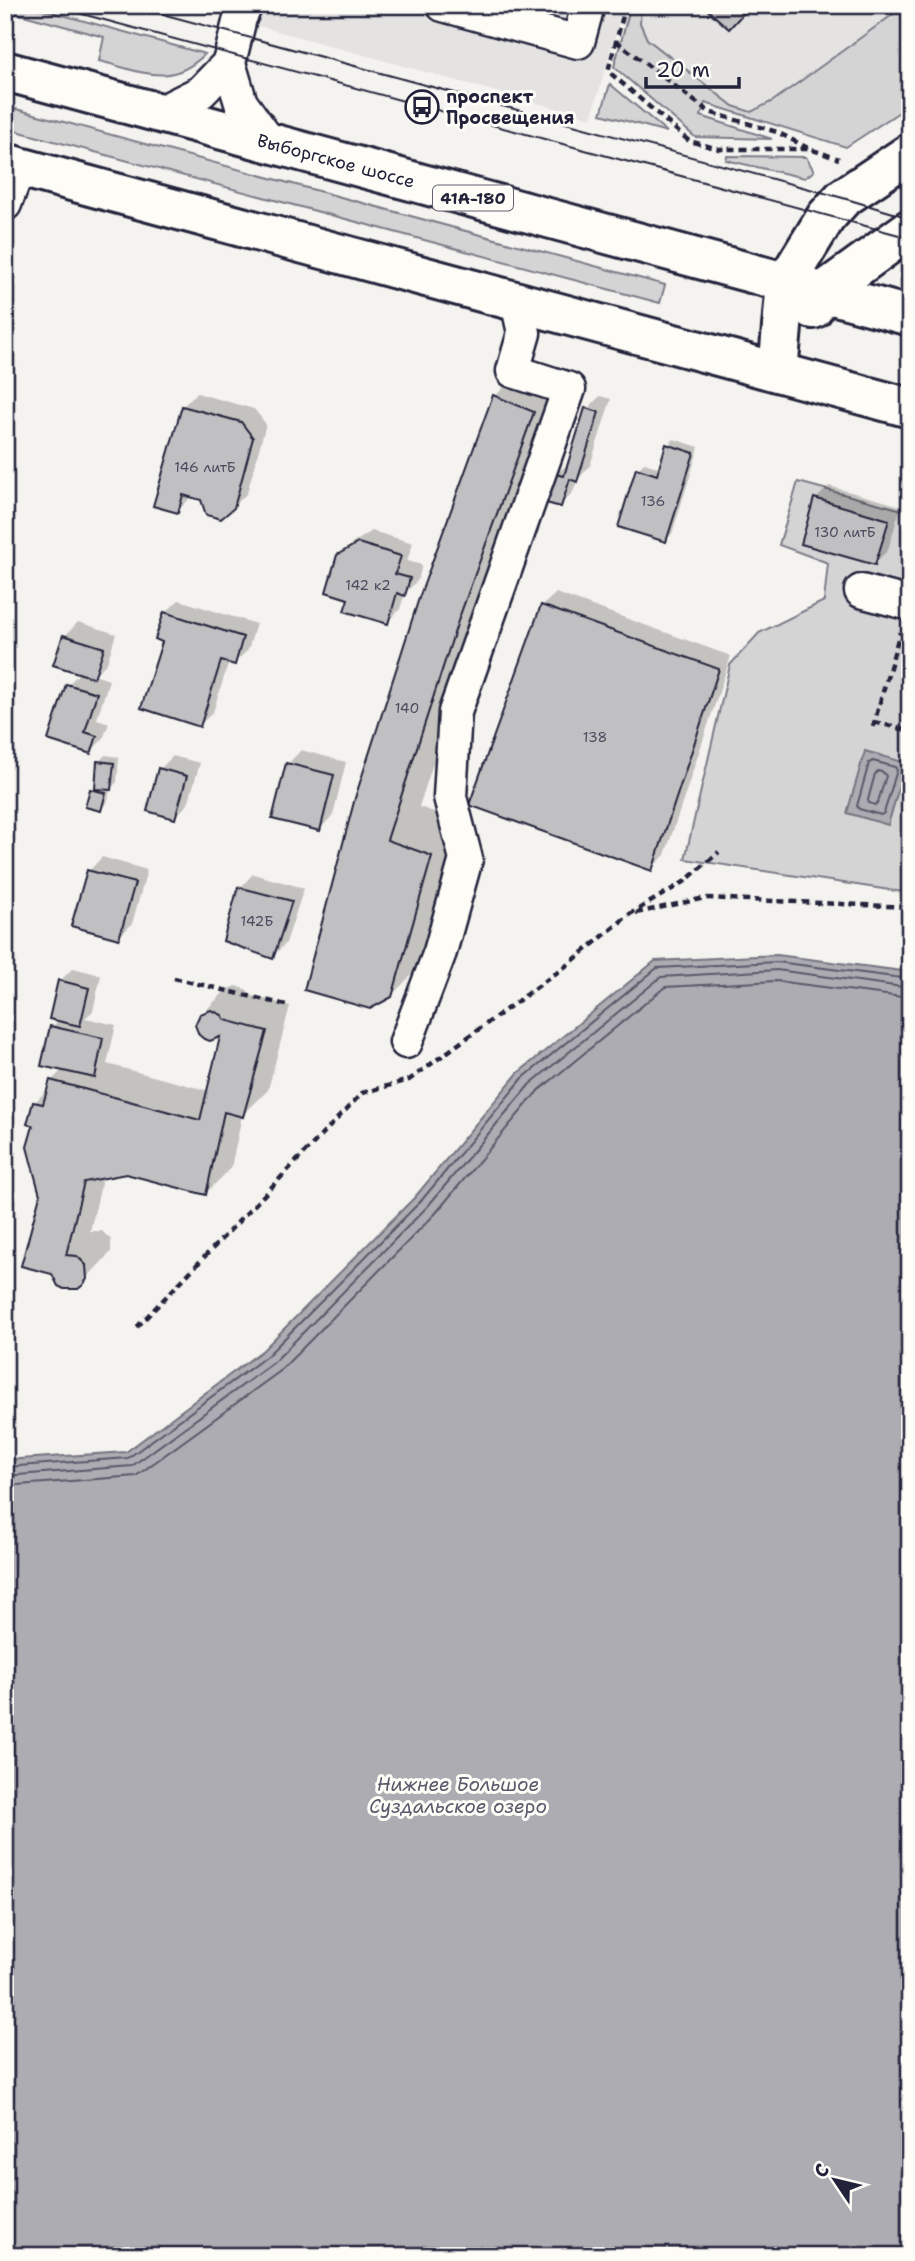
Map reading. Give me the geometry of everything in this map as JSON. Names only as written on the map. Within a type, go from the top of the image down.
[{"type":"main road","name":"Выборгское шоссе","points":[[5,71],[910,316]]},
{"type":"main road","points":[[778,372],[786,282],[826,217],[843,198],[910,153]]},
{"type":"main road","points":[[12,165],[910,408]]},
{"type":"main road","points":[[778,372],[823,292],[910,229]]},
{"type":"lane","points":[[443,5],[578,42],[588,5]]},
{"type":"lane","points":[[241,10],[229,63],[241,103],[270,143]]},
{"type":"lane","points":[[159,113],[201,92],[229,63]]},
{"type":"lane","points":[[5,204],[12,165]]},
{"type":"lane","points":[[406,1042],[440,952],[466,859],[450,797],[455,712],[569,389],[513,371],[524,333],[517,301]]},
{"type":"lane","points":[[861,591],[906,612]]},
{"type":"path","points":[[626,5],[608,71],[689,141],[719,149],[810,149]]},
{"type":"path","points":[[616,41],[709,112],[777,132],[810,149],[839,159]]},
{"type":"path","points":[[906,612],[874,724],[910,731]]},
{"type":"path","points":[[137,1327],[362,1093],[409,1080],[570,963],[630,914],[684,882],[719,852]]},
{"type":"path","points":[[630,914],[705,898],[910,907]]},
{"type":"path","points":[[174,978],[286,1005]]},
{"type":"shaded area","points":[[5,5],[26,5],[205,54],[180,71],[167,74],[142,72],[99,61],[104,37],[5,10]]},
{"type":"shaded area","points":[[183,5],[910,5],[910,11],[754,115],[733,109],[619,22],[591,118]]},
{"type":"shaded area","points":[[631,5],[641,5],[640,23],[647,39],[733,106],[751,112],[773,101],[906,5],[910,5],[910,105],[846,147],[705,103],[701,116],[772,139],[695,137],[614,67]]},
{"type":"shaded area","points":[[610,84],[667,132],[601,114]]},
{"type":"shaded area","points":[[5,106],[665,285],[660,303],[5,128]]},
{"type":"shaded area","points":[[727,156],[806,157],[814,171],[805,178],[726,160]]},
{"type":"shaded area","points":[[798,482],[910,512],[910,893],[685,859],[730,665],[759,633],[824,601],[828,563],[779,545]]},
{"type":"water","points":[[865,751],[906,763],[888,825],[847,813]]},
{"type":"water","name":"Нижнее Большое Суздальское озеро","points":[[777,955],[910,972],[910,2256],[5,2256],[5,1460],[126,1452],[263,1350],[415,1197],[518,1073],[655,961]]},
{"type":"building","points":[[702,5],[751,5],[729,29]]},
{"type":"building","points":[[493,395],[534,412],[459,618],[387,840],[432,856],[392,997],[370,1009],[304,990],[355,798],[419,598]]},
{"type":"building","points":[[182,406],[241,422],[253,438],[234,508],[221,519],[206,515],[201,500],[183,495],[178,513],[153,506]]},
{"type":"building","points":[[585,408],[599,412],[577,482],[570,479],[561,507],[546,503],[555,474],[564,476]]},
{"type":"building","points":[[666,444],[694,453],[666,542],[618,527],[636,468],[657,475]]},
{"type":"building","points":[[814,498],[889,520],[875,565],[801,544]]},
{"type":"building","points":[[358,543],[401,556],[395,574],[410,578],[405,596],[397,593],[388,624],[344,611],[348,599],[326,592],[337,555]]},
{"type":"building","points":[[541,605],[719,669],[652,871],[469,805]]},
{"type":"building","points":[[164,612],[243,637],[235,665],[221,661],[200,727],[141,708],[162,642],[155,639]]},
{"type":"building","points":[[63,635],[104,648],[94,678],[53,665]]},
{"type":"building","points":[[66,684],[97,693],[85,732],[97,736],[91,754],[48,740]]},
{"type":"building","points":[[97,761],[114,763],[111,790],[95,789]]},
{"type":"building","points":[[286,763],[334,775],[320,831],[272,819]]},
{"type":"building","points":[[158,768],[187,776],[175,819],[147,811]]},
{"type":"building","points":[[90,789],[106,793],[101,811],[85,807]]},
{"type":"building","points":[[87,870],[135,883],[119,939],[71,926]]},
{"type":"building","points":[[238,887],[292,901],[273,959],[223,941]]},
{"type":"building","points":[[58,980],[89,988],[80,1026],[49,1019]]},
{"type":"building","points":[[211,1010],[222,1015],[225,1020],[267,1031],[243,1117],[224,1112],[206,1195],[126,1174],[84,1182],[66,1255],[77,1256],[86,1265],[87,1279],[83,1285],[78,1289],[64,1289],[58,1286],[52,1274],[21,1266],[40,1195],[27,1147],[33,1126],[27,1124],[33,1102],[43,1104],[50,1080],[200,1120],[220,1037],[210,1041],[204,1039],[195,1025],[200,1014]]},
{"type":"building","points":[[50,1026],[103,1038],[95,1078],[41,1066]]},
{"type":"tram line","points":[[49,5],[910,238]]},
{"type":"tram line","points":[[129,5],[910,218]]},
{"type":"place","name":"проспект Просвещения","points":[[422,107]]}]
